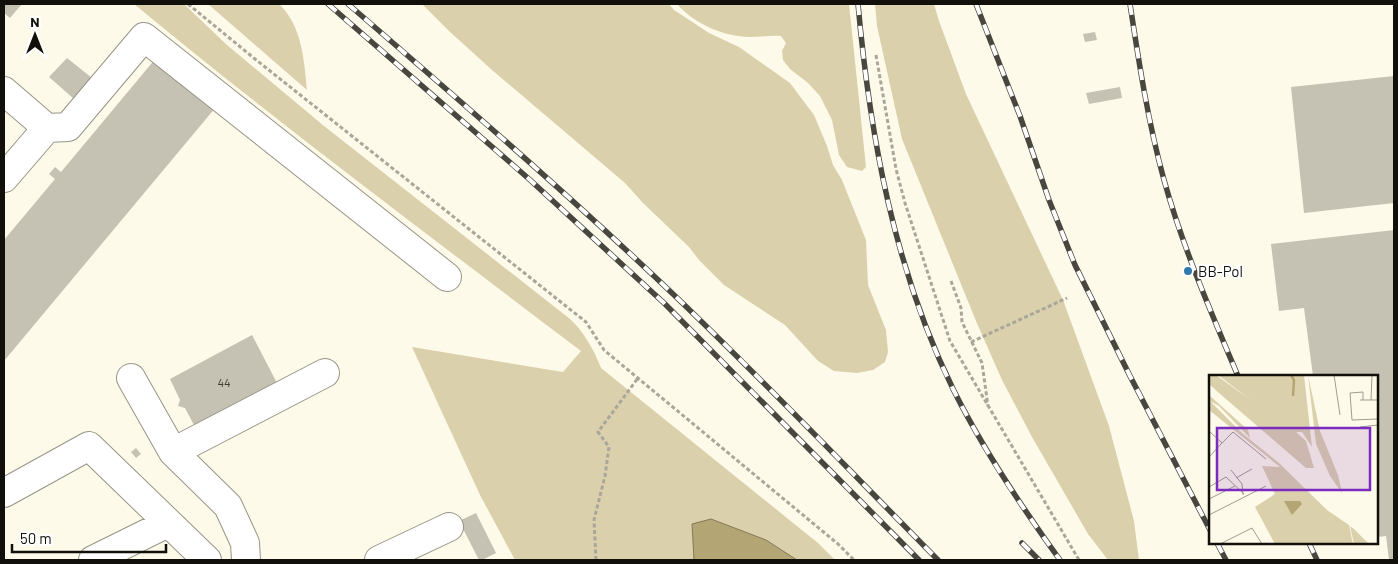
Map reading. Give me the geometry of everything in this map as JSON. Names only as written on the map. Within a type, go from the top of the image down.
[{"type":"lane","points":[[4,91],[47,128],[68,127],[144,37],[447,277]]},
{"type":"lane","points":[[4,178],[47,128]]},
{"type":"lane","points":[[173,452],[325,372]]},
{"type":"lane","points":[[131,378],[173,452],[228,506],[245,543],[246,560]]},
{"type":"lane","points":[[4,493],[89,446],[207,560]]},
{"type":"lane","points":[[93,560],[168,523]]},
{"type":"lane","points":[[379,560],[449,527]]},
{"type":"path","points":[[188,4],[586,322],[604,350],[838,544],[854,560]]},
{"type":"path","points":[[876,55],[896,169],[950,341],[1079,560]]},
{"type":"path","points":[[952,281],[961,308],[962,322],[982,363],[989,409]]},
{"type":"path","points":[[971,342],[1067,298]]},
{"type":"path","points":[[596,560],[594,520],[605,476],[609,448],[598,432],[638,378]]},
{"type":"shaded area","points":[[134,4],[184,4],[227,45],[324,126],[570,319],[588,342],[601,368],[818,543],[835,560],[797,560],[766,540],[742,531],[692,524],[694,560],[515,560],[480,495],[412,347],[563,372],[581,351],[412,223]]},
{"type":"shaded area","points":[[208,4],[279,4],[293,22],[297,33],[303,55],[307,90]]},
{"type":"shaded area","points":[[422,4],[669,4],[674,10],[709,33],[739,47],[790,83],[814,115],[833,165],[842,180],[866,240],[868,285],[886,330],[888,352],[885,362],[873,370],[857,373],[834,371],[818,361],[785,325],[724,285],[625,183],[492,70]]},
{"type":"shaded area","points":[[677,4],[849,4],[866,167],[862,171],[847,167],[839,155],[832,120],[820,96],[808,83],[790,69],[783,60],[782,51],[786,43],[781,36],[750,37],[720,32],[700,23]]},
{"type":"shaded area","points":[[875,4],[934,4],[966,94],[1063,300],[1109,426],[1134,521],[1139,560],[1108,560],[1088,534],[1032,437],[1002,380],[902,139],[877,26]]},
{"type":"shaded area","points":[[711,519],[766,540],[797,560],[694,560],[692,524]]},
{"type":"building","points":[[4,4],[22,4],[10,18],[4,13]]},
{"type":"building","points":[[1095,32],[1097,40],[1085,42],[1083,34]]},
{"type":"building","points":[[67,58],[92,78],[74,99],[49,77]]},
{"type":"building","points":[[156,58],[216,107],[4,361],[4,240],[55,179],[49,174],[55,167],[61,172]]},
{"type":"building","points":[[1394,76],[1394,203],[1304,213],[1291,87]]},
{"type":"building","points":[[1120,87],[1122,98],[1089,104],[1086,93]]},
{"type":"building","points":[[1394,230],[1394,560],[1389,560],[1386,536],[1378,537],[1378,375],[1313,375],[1304,308],[1279,311],[1271,244]]},
{"type":"building","points":[[252,335],[278,385],[196,429],[185,408],[178,406],[180,400],[170,379]]},
{"type":"building","points":[[136,448],[141,454],[136,458],[131,452]]},
{"type":"building","points":[[476,513],[496,553],[482,560],[479,560],[459,521]]},
{"type":"railway","points":[[328,4],[529,179],[664,303],[919,560]]},
{"type":"railway","points":[[348,4],[553,183],[673,294],[774,393],[938,560]]},
{"type":"railway","points":[[858,4],[863,54],[878,153],[900,250],[915,298],[933,345],[954,391],[978,435],[1004,478],[1060,560]]},
{"type":"railway","points":[[976,4],[1075,265],[1209,528]]},
{"type":"railway","points":[[1130,4],[1140,70],[1164,180],[1189,255],[1238,375]]},
{"type":"railway","points":[[1022,543],[1039,560]]},
{"type":"railway","points":[[1218,544],[1226,560]]},
{"type":"railway","points":[[1309,544],[1317,560]]},
{"type":"place","name":"BB-Pol","points":[[1188,271]]}]
